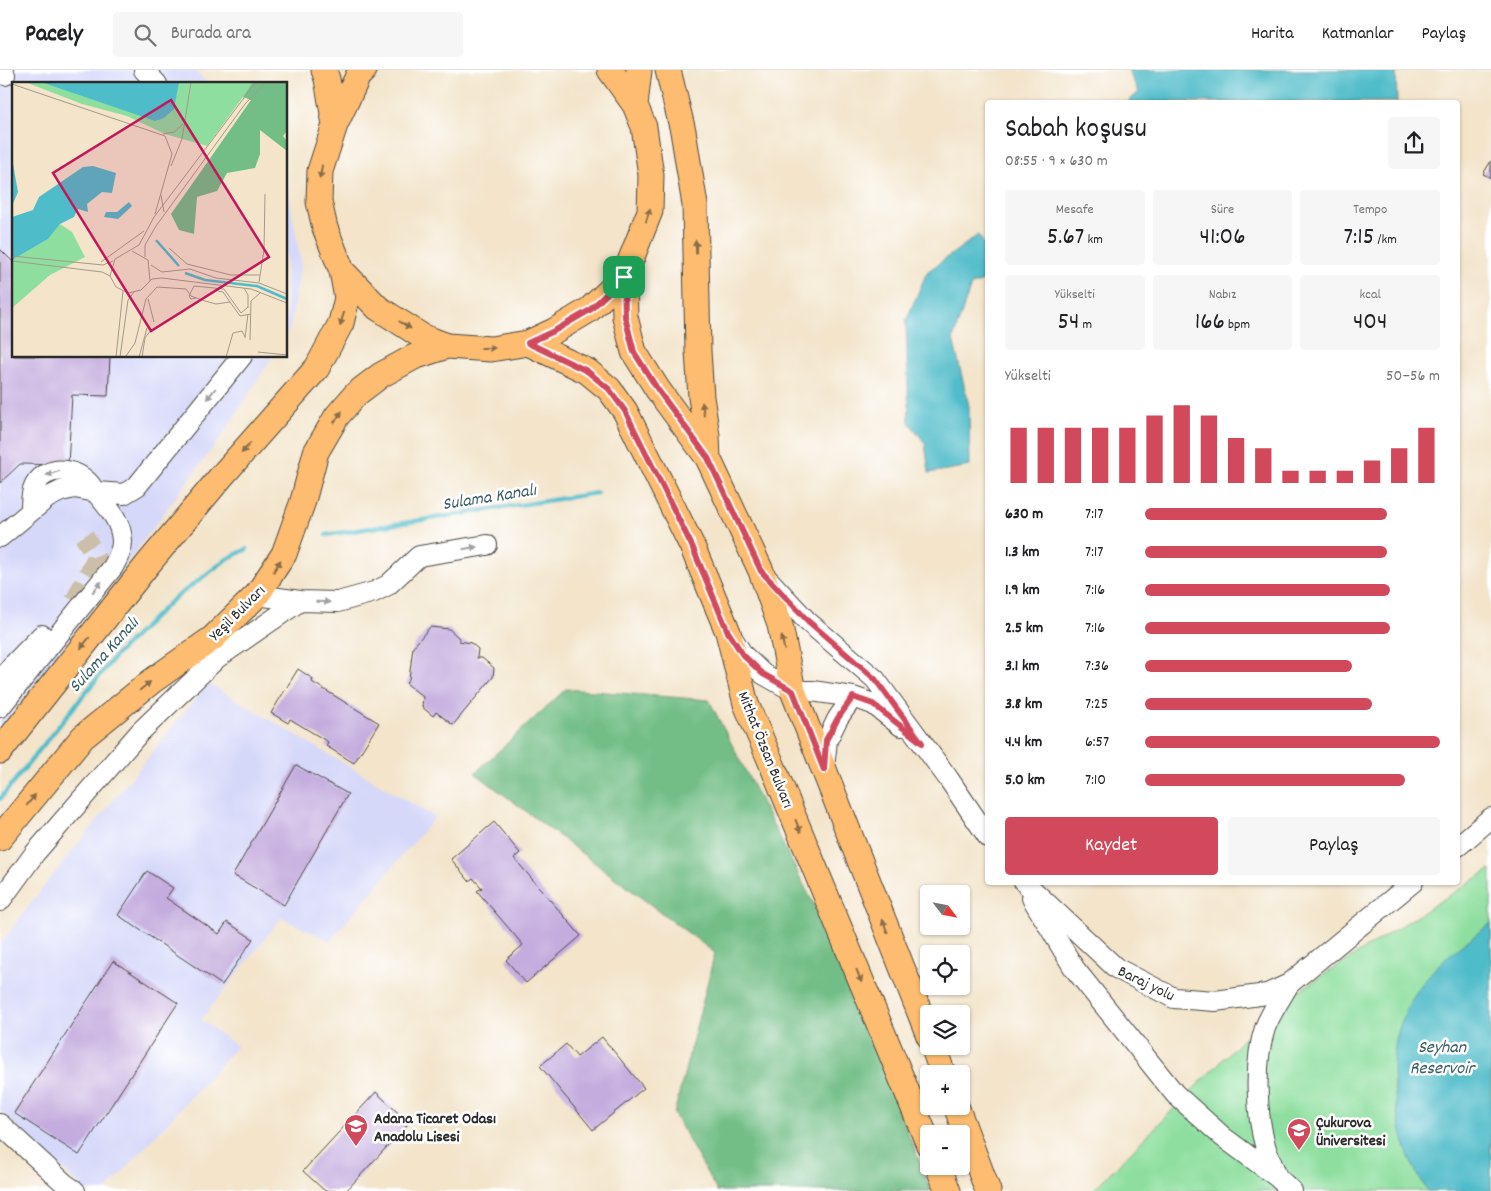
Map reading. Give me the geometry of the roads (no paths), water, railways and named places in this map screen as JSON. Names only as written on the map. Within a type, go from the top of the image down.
[{"type":"main road","points":[[324,70],[335,125]]},
{"type":"main road","points":[[0,751],[148,564],[220,478],[317,368],[341,323],[347,298],[342,271],[325,228],[319,202],[320,172],[335,125],[358,76],[364,70]]},
{"type":"main road","points":[[610,70],[635,105],[644,127],[651,176],[650,211],[624,277],[625,317],[634,352],[663,397],[708,458],[761,571],[780,625],[793,691],[920,1013]]},
{"type":"main road","points":[[635,105],[639,70]]},
{"type":"main road","points":[[668,70],[683,131],[696,205],[698,351],[708,458]]},
{"type":"main road","points":[[342,271],[378,308],[423,336],[448,346],[491,349],[528,343],[554,331],[590,310],[624,277]]},
{"type":"main road","name":"Mithat Özsan Bulvarı","points":[[528,343],[587,371],[609,389],[625,411],[692,546],[728,632],[746,704],[921,1125]]},
{"type":"main road","name":"Yeşil Bulvarı","points":[[0,838],[83,737],[152,681],[212,638],[257,595],[284,554],[304,501],[316,452],[337,416],[356,394],[380,375],[417,356],[448,346]]},
{"type":"main road","points":[[959,1115],[988,1191]]},
{"type":"main road","points":[[942,1175],[948,1191]]},
{"type":"street","points":[[144,70],[155,82]]},
{"type":"street","points":[[96,492],[124,494],[136,486],[240,358]]},
{"type":"street","points":[[0,537],[31,512],[32,493],[41,477],[54,470],[65,470],[89,482],[117,521],[122,542],[121,552],[114,568],[0,706]]},
{"type":"street","points":[[257,595],[300,601],[338,602],[388,585],[419,556],[487,546]]},
{"type":"street","points":[[761,571],[808,621],[875,679],[948,778],[985,833]]},
{"type":"street","points":[[0,681],[10,668],[75,601]]},
{"type":"street","points":[[0,901],[35,853],[140,732],[217,658],[300,601]]},
{"type":"street","points":[[728,632],[743,655],[763,674],[793,691],[812,691],[853,697],[873,704],[922,743]]},
{"type":"street","points":[[824,770],[826,740],[838,718],[853,697]]},
{"type":"street","points":[[1460,844],[1491,818]]},
{"type":"street","points":[[1025,885],[1074,968],[1175,1094],[1223,1137],[1278,1177],[1292,1191]]},
{"type":"street","name":"Baraj yolu","points":[[1026,885],[1116,968],[1174,998],[1215,1002],[1267,994],[1290,984],[1409,885]]},
{"type":"street","points":[[1278,1177],[1266,1148],[1260,1116],[1258,1069],[1265,1028],[1276,1005],[1290,984]]},
{"type":"street","points":[[0,1124],[75,1191]]},
{"type":"water","points":[[1128,70],[1396,70],[1397,100],[1130,100],[1139,92]]},
{"type":"water","points":[[978,235],[985,245],[985,281],[971,285],[953,339],[969,406],[970,466],[929,473],[925,443],[909,422],[906,321],[927,272]]},
{"type":"water","name":"Seyhan Reservoir","points":[[1491,923],[1491,1191],[1428,1191],[1414,1169],[1398,1121],[1393,1071],[1394,1052],[1399,1028],[1415,995],[1432,972]]},
{"type":"waterway","name":"Sulama Kanalı","points":[[326,535],[597,493]]},
{"type":"waterway","name":"Sulama Kanalı","points":[[0,799],[115,656],[171,601],[227,559],[247,549]]},
{"type":"tunnel","points":[[75,601],[96,559],[84,536]]},
{"type":"place","name":"Adana Ticaret Odası Anadolu Lisesi","points":[[356,1147]]},
{"type":"place","name":"Çukurova Üniversitesi","points":[[1299,1151]]}]
